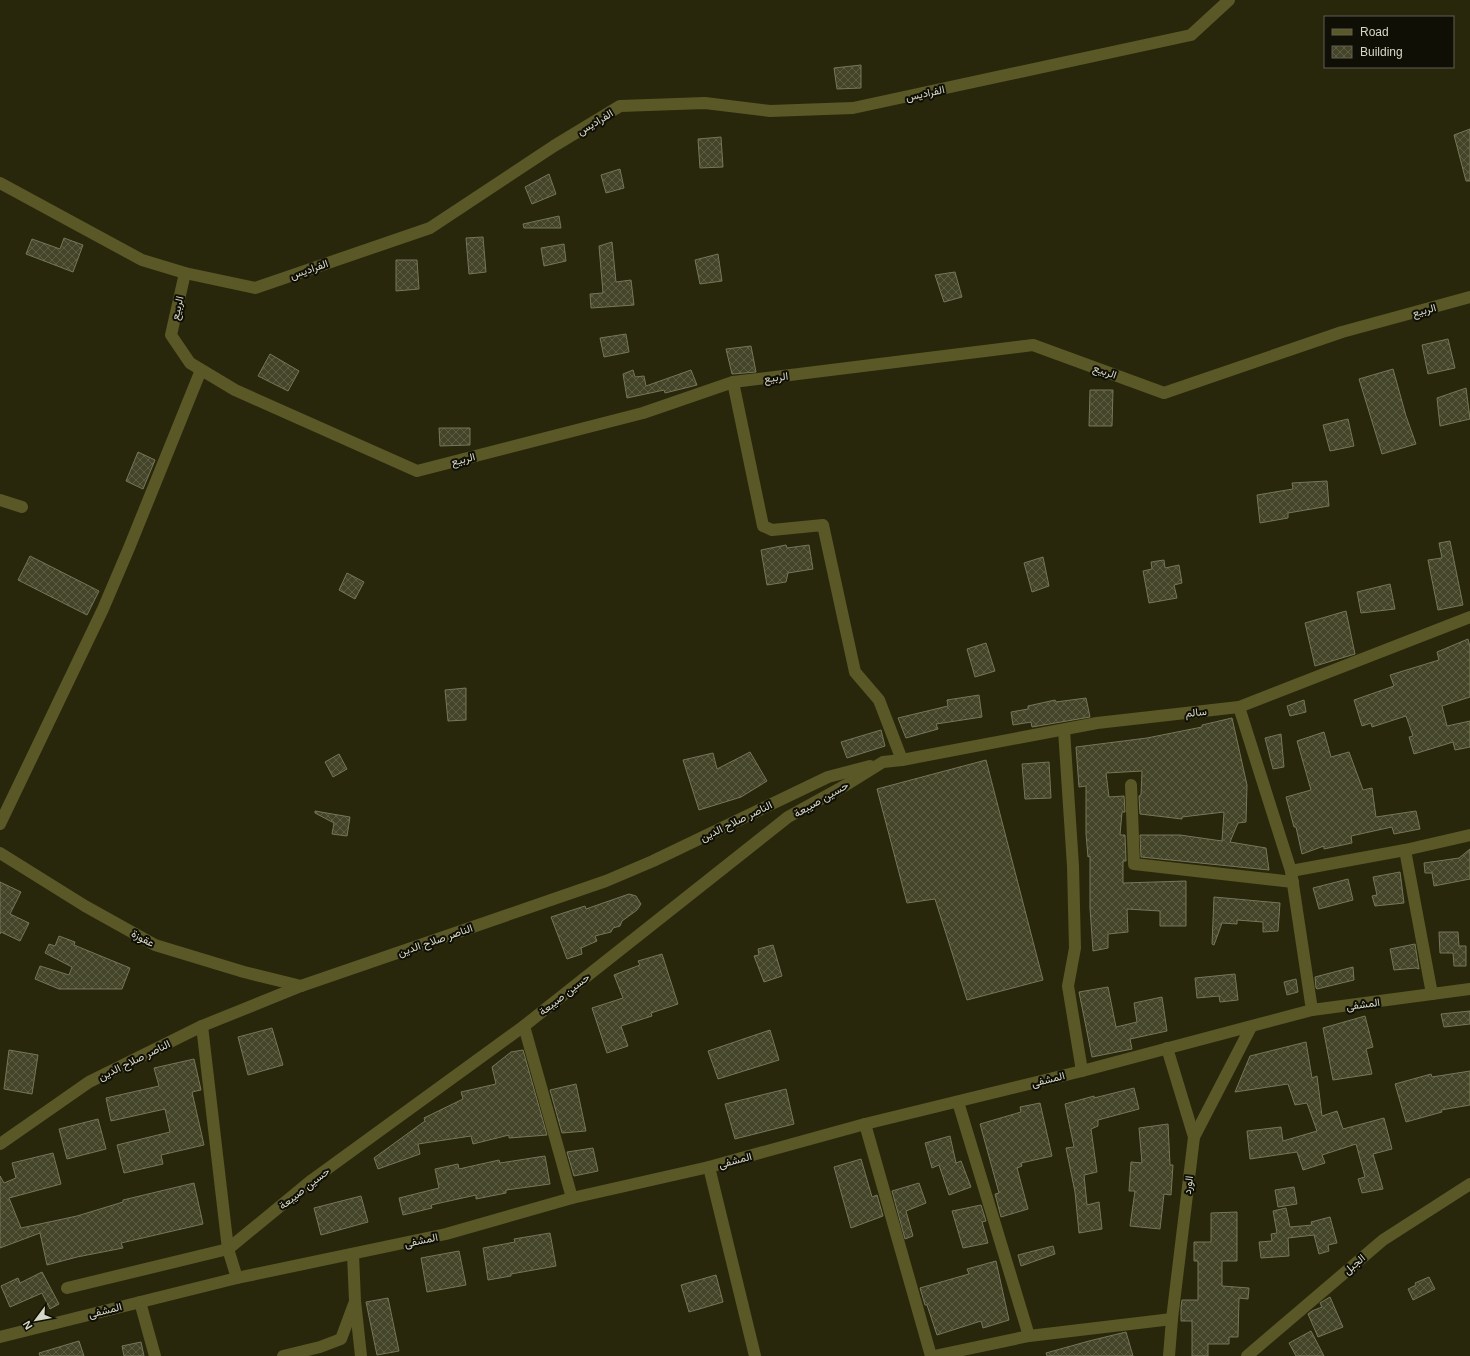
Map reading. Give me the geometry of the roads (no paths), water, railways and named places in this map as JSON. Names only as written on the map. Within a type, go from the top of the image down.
[{"type":"street","name":"الفراديس","points":[[0,182],[142,260],[185,274],[255,288],[430,228],[554,146],[620,106],[705,103],[770,111],[853,108],[1191,35],[1229,0]]},
{"type":"street","name":"الربيع","points":[[185,274],[171,335],[190,363],[235,390],[417,471],[643,413],[734,382],[1033,345],[1164,393],[1342,332],[1470,297]]},
{"type":"street","points":[[0,824],[118,575],[201,370]]},
{"type":"street","points":[[734,382],[763,526],[772,530],[823,525],[855,672],[879,700],[905,759]]},
{"type":"street","points":[[0,500],[22,507]]},
{"type":"street","name":"سالم","points":[[905,759],[1097,723],[1239,707],[1470,617]]},
{"type":"street","points":[[1239,707],[1292,877],[1312,1010]]},
{"type":"street","points":[[1064,730],[1073,866],[1075,940],[1075,948],[1068,986],[1082,1071]]},
{"type":"street","name":"حسين صيبعة","points":[[228,1250],[312,1180],[524,1026],[788,817],[846,785],[882,762],[905,759]]},
{"type":"street","name":"الناصر صلاح الدين","points":[[0,1144],[89,1082],[202,1026],[301,986],[606,881],[653,861],[828,777],[882,762]]},
{"type":"street","points":[[1131,785],[1134,864],[1292,877],[1470,835]]},
{"type":"street","points":[[1405,850],[1432,994]]},
{"type":"street","name":"عقوزة","points":[[0,853],[85,906],[155,945],[244,972],[301,986]]},
{"type":"street","name":"المشفى","points":[[0,1337],[237,1278],[446,1234],[572,1198],[709,1167],[865,1124],[1082,1071],[1312,1010],[1470,989]]},
{"type":"street","points":[[202,1026],[228,1250],[237,1278]]},
{"type":"street","points":[[524,1026],[572,1198]]},
{"type":"street","name":"الورد","points":[[1169,1356],[1172,1319],[1194,1138],[1251,1027]]},
{"type":"street","points":[[1167,1048],[1194,1138]]},
{"type":"street","points":[[958,1102],[1029,1336]]},
{"type":"street","points":[[865,1124],[932,1356],[1029,1336],[1172,1319]]},
{"type":"street","points":[[709,1167],[755,1356]]},
{"type":"street","name":"الجبل","points":[[1247,1356],[1383,1240],[1470,1184]]},
{"type":"street","points":[[67,1288],[228,1250]]},
{"type":"street","points":[[353,1254],[361,1356]]},
{"type":"street","points":[[283,1356],[320,1347],[341,1339],[356,1301]]},
{"type":"street","points":[[140,1302],[155,1356]]}]
